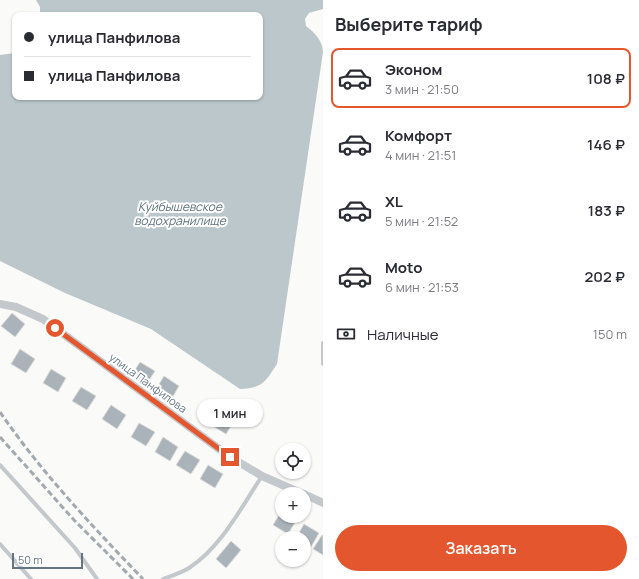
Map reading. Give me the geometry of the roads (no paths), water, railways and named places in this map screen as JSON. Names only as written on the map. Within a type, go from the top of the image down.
[{"type":"street","name":"улица Панфилова","points":[[0,304],[16,306],[43,319],[230,457],[262,476],[288,487]]},
{"type":"street","name":"улица Панфилова","points":[[311,497],[323,502]]},
{"type":"lane","points":[[323,343],[323,364]]},
{"type":"lane","points":[[0,465],[75,548],[97,579]]},
{"type":"lane","points":[[163,579],[188,568],[207,552],[228,529],[262,476]]},
{"type":"lane","points":[[0,544],[31,579]]},
{"type":"water","name":"Куйбышевское водохранилище","points":[[36,0],[323,0],[323,9],[309,13],[305,19],[306,26],[320,41],[323,52],[277,364],[263,383],[254,387],[240,389],[151,329],[65,293],[0,261],[0,55],[12,53],[12,100],[263,100],[263,12],[40,12],[40,7]]},
{"type":"railway","points":[[0,412],[50,478],[86,519],[143,579]]},
{"type":"railway","points":[[0,437],[74,520],[133,579]]}]
